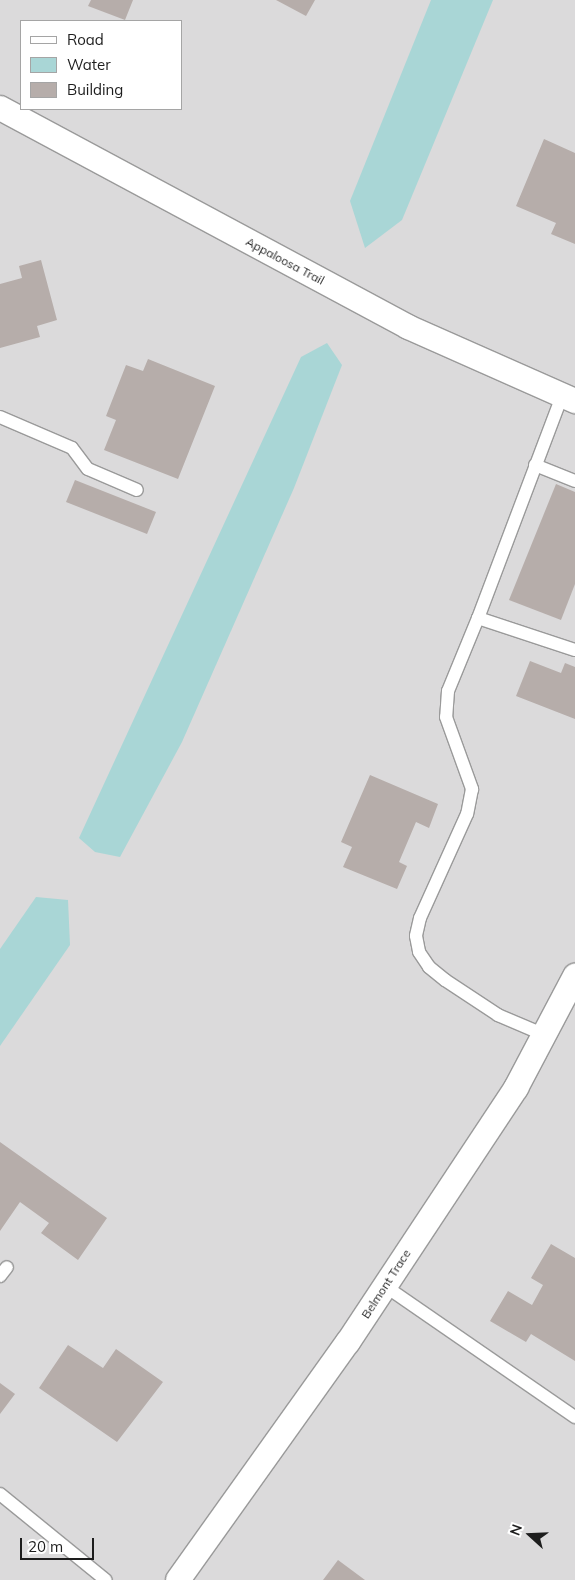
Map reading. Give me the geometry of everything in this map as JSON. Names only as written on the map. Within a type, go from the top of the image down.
[{"type":"street","name":"Appaloosa Trail","points":[[0,108],[408,327],[568,399]]},
{"type":"street","name":"Belmont Trace","points":[[178,1580],[293,1422],[516,1088],[575,976]]},
{"type":"lane","points":[[544,1035],[498,1015],[429,967],[419,952],[416,936],[420,918],[467,814],[472,789],[446,717],[448,691],[478,618],[535,466],[568,399]]},
{"type":"lane","points":[[0,417],[72,448],[88,469],[137,490]]},
{"type":"lane","points":[[535,466],[575,480]]},
{"type":"lane","points":[[478,618],[575,650]]},
{"type":"lane","points":[[385,1286],[575,1418]]},
{"type":"lane","points":[[0,1494],[106,1580]]},
{"type":"shaded area","points":[[0,0],[575,0],[575,1580],[0,1580]]},
{"type":"water","points":[[431,0],[493,0],[402,220],[365,248],[350,201]]},
{"type":"water","points":[[327,343],[342,365],[294,488],[182,742],[120,857],[95,852],[79,838],[301,357]]},
{"type":"water","points":[[36,897],[68,900],[70,945],[0,1046],[0,949]]},
{"type":"building","points":[[91,0],[133,0],[125,20],[88,6]]},
{"type":"building","points":[[276,0],[315,0],[306,16]]},
{"type":"building","points":[[544,139],[575,153],[575,244],[551,234],[556,223],[516,206]]},
{"type":"building","points":[[41,260],[57,320],[37,326],[40,337],[0,348],[0,284],[22,278],[19,266]]},
{"type":"building","points":[[148,359],[215,386],[178,479],[104,450],[116,420],[106,416],[126,365],[143,371]]},
{"type":"building","points":[[75,480],[156,512],[147,534],[66,502]]},
{"type":"building","points":[[556,484],[575,492],[575,584],[561,620],[509,600]]},
{"type":"building","points":[[530,661],[561,673],[565,663],[575,667],[575,719],[516,696]]},
{"type":"building","points":[[370,775],[438,804],[429,828],[416,822],[399,862],[407,866],[397,889],[343,867],[352,847],[341,842]]},
{"type":"building","points":[[0,1142],[107,1218],[78,1260],[41,1233],[49,1223],[20,1202],[0,1231]]},
{"type":"building","points":[[551,1244],[575,1258],[575,1361],[531,1334],[526,1342],[490,1321],[508,1291],[532,1305],[543,1285],[531,1278]]},
{"type":"building","points":[[68,1345],[103,1368],[116,1349],[163,1382],[117,1442],[39,1388]]},
{"type":"building","points":[[0,1383],[15,1394],[0,1414]]},
{"type":"building","points":[[338,1560],[365,1580],[323,1580]]}]
